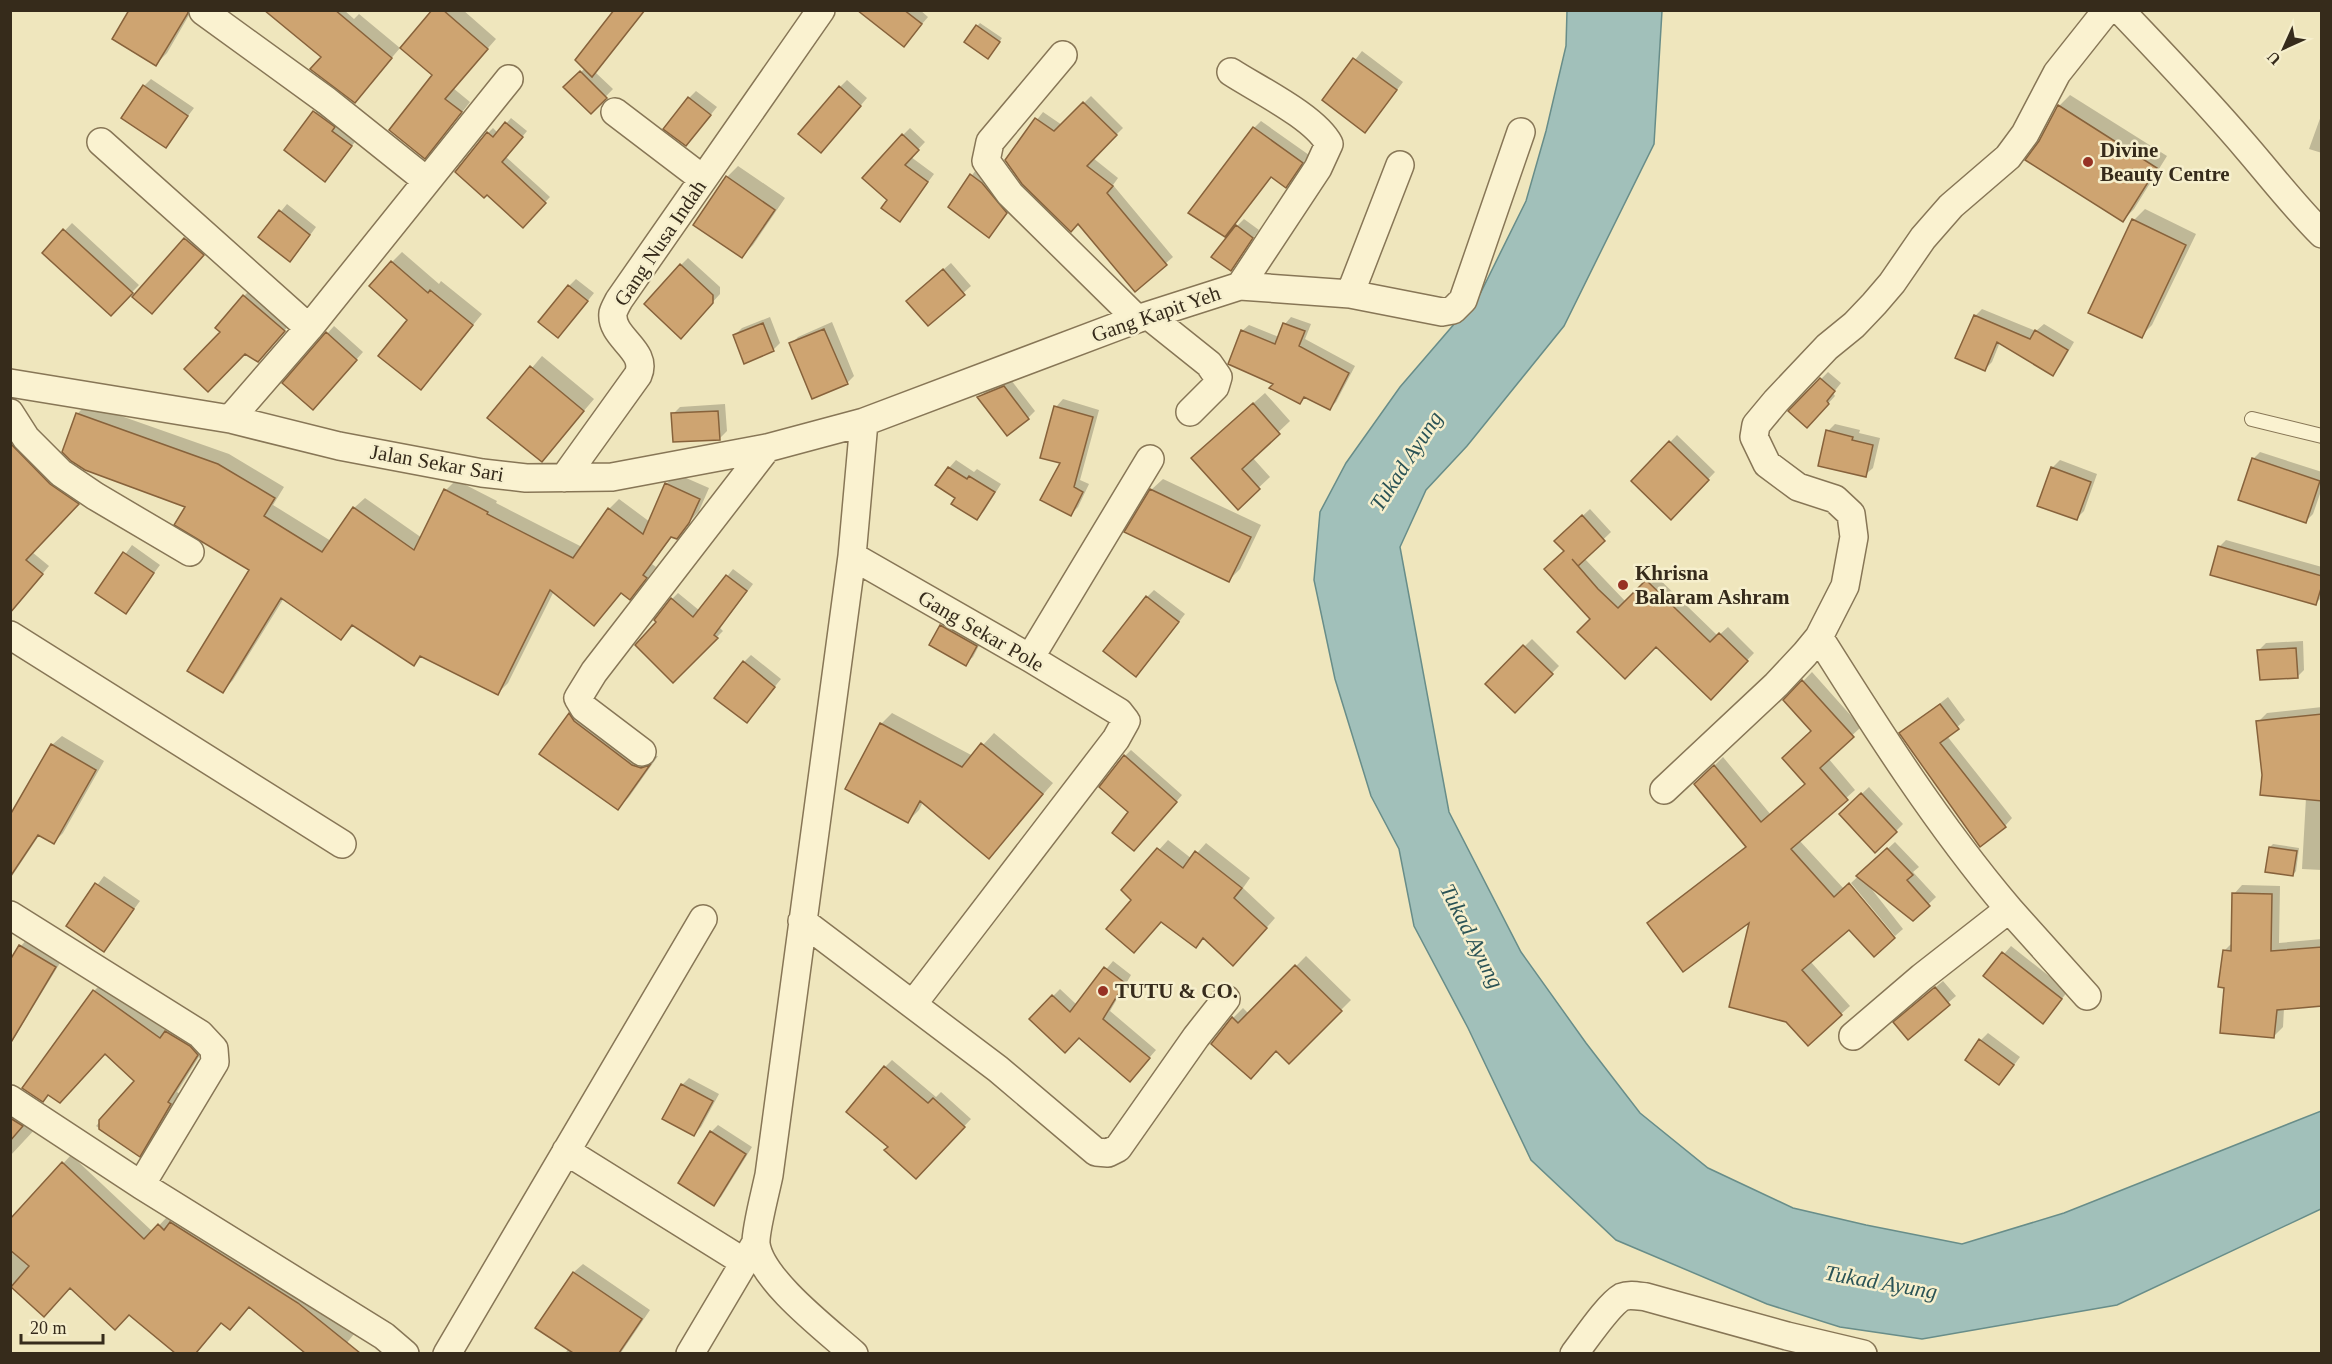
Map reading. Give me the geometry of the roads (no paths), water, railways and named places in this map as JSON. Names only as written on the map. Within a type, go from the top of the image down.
[{"type":"street","name":"Gang Nusa Indah","points":[[564,478],[642,367],[639,358],[615,326],[613,314],[619,300],[821,10]]},
{"type":"street","points":[[1664,790],[1776,685],[1819,637],[1845,586],[1854,537],[1851,514],[1835,499],[1798,487],[1767,464],[1754,437],[1756,425],[1827,347],[1854,326],[1874,304],[1892,283],[1923,238],[1951,206],[2008,157],[2025,134],[2057,73],[2107,10]]},
{"type":"street","points":[[2120,10],[2209,105],[2298,210],[2322,234]]},
{"type":"street","points":[[203,11],[327,101],[427,181]]},
{"type":"street","points":[[1063,55],[990,142],[986,161],[1010,194],[1143,317],[1209,364],[1218,377],[1215,387],[1190,412]]},
{"type":"street","points":[[1231,72],[1315,127],[1329,144],[1318,168],[1240,286]]},
{"type":"street","points":[[230,419],[309,328],[509,79]]},
{"type":"street","points":[[615,112],[703,179]]},
{"type":"street","name":"Gang Kapit Yeh","points":[[864,422],[1143,317],[1240,286],[1350,294],[1443,312],[1453,310],[1463,300],[1521,132]]},
{"type":"street","points":[[101,142],[309,328]]},
{"type":"street","points":[[1350,294],[1400,165]]},
{"type":"street","name":"Jalan Sekar Sari","points":[[10,383],[230,419],[339,446],[482,473],[526,478],[612,477],[767,448],[864,422]]},
{"type":"street","points":[[10,413],[26,438],[61,473],[95,496],[190,552]]},
{"type":"street","points":[[690,1353],[750,1252],[769,1175],[852,556],[864,422]]},
{"type":"street","points":[[642,752],[584,708],[578,698],[594,672],[767,448]]},
{"type":"street","points":[[1030,658],[1150,459]]},
{"type":"street","name":"Gang Sekar Pole","points":[[852,556],[1110,706],[1123,715],[1126,721],[1116,739],[913,1004]]},
{"type":"street","points":[[10,635],[342,844]]},
{"type":"street","points":[[1819,637],[1906,774],[1963,854],[2086,996]]},
{"type":"street","points":[[1853,1036],[1922,977],[2009,909]]},
{"type":"street","points":[[10,915],[200,1034],[214,1048],[214,1062],[141,1185]]},
{"type":"street","points":[[447,1353],[703,919]]},
{"type":"street","points":[[802,921],[998,1069],[1096,1152],[1108,1153],[1118,1148],[1196,1037],[1226,999]]},
{"type":"street","points":[[10,1099],[141,1185],[384,1336],[405,1353]]},
{"type":"street","points":[[566,1151],[750,1252],[761,1260],[780,1286],[855,1353]]},
{"type":"street","points":[[1574,1353],[1612,1306],[1622,1297],[1630,1295],[1646,1297],[1787,1336],[1863,1353]]},
{"type":"lane","points":[[2252,419],[2322,436]]},
{"type":"water","name":"Tukad Ayung","points":[[1567,11],[1662,11],[1654,144],[1564,326],[1467,446],[1426,490],[1400,547],[1449,812],[1521,952],[1586,1043],[1640,1113],[1708,1168],[1793,1208],[1962,1244],[2064,1213],[2321,1111],[2321,1209],[2117,1305],[1922,1339],[1840,1327],[1767,1304],[1616,1240],[1531,1160],[1468,1028],[1414,926],[1399,849],[1371,796],[1335,679],[1314,580],[1320,512],[1346,463],[1400,387],[1480,294],[1526,201],[1546,131],[1566,46]]},
{"type":"place","name":"Divine Beauty Centre","points":[[2088,162]]},
{"type":"place","name":"Khrisna Balaram Ashram","points":[[1623,585]]},
{"type":"place","name":"TUTU & CO.","points":[[1103,991]]}]
